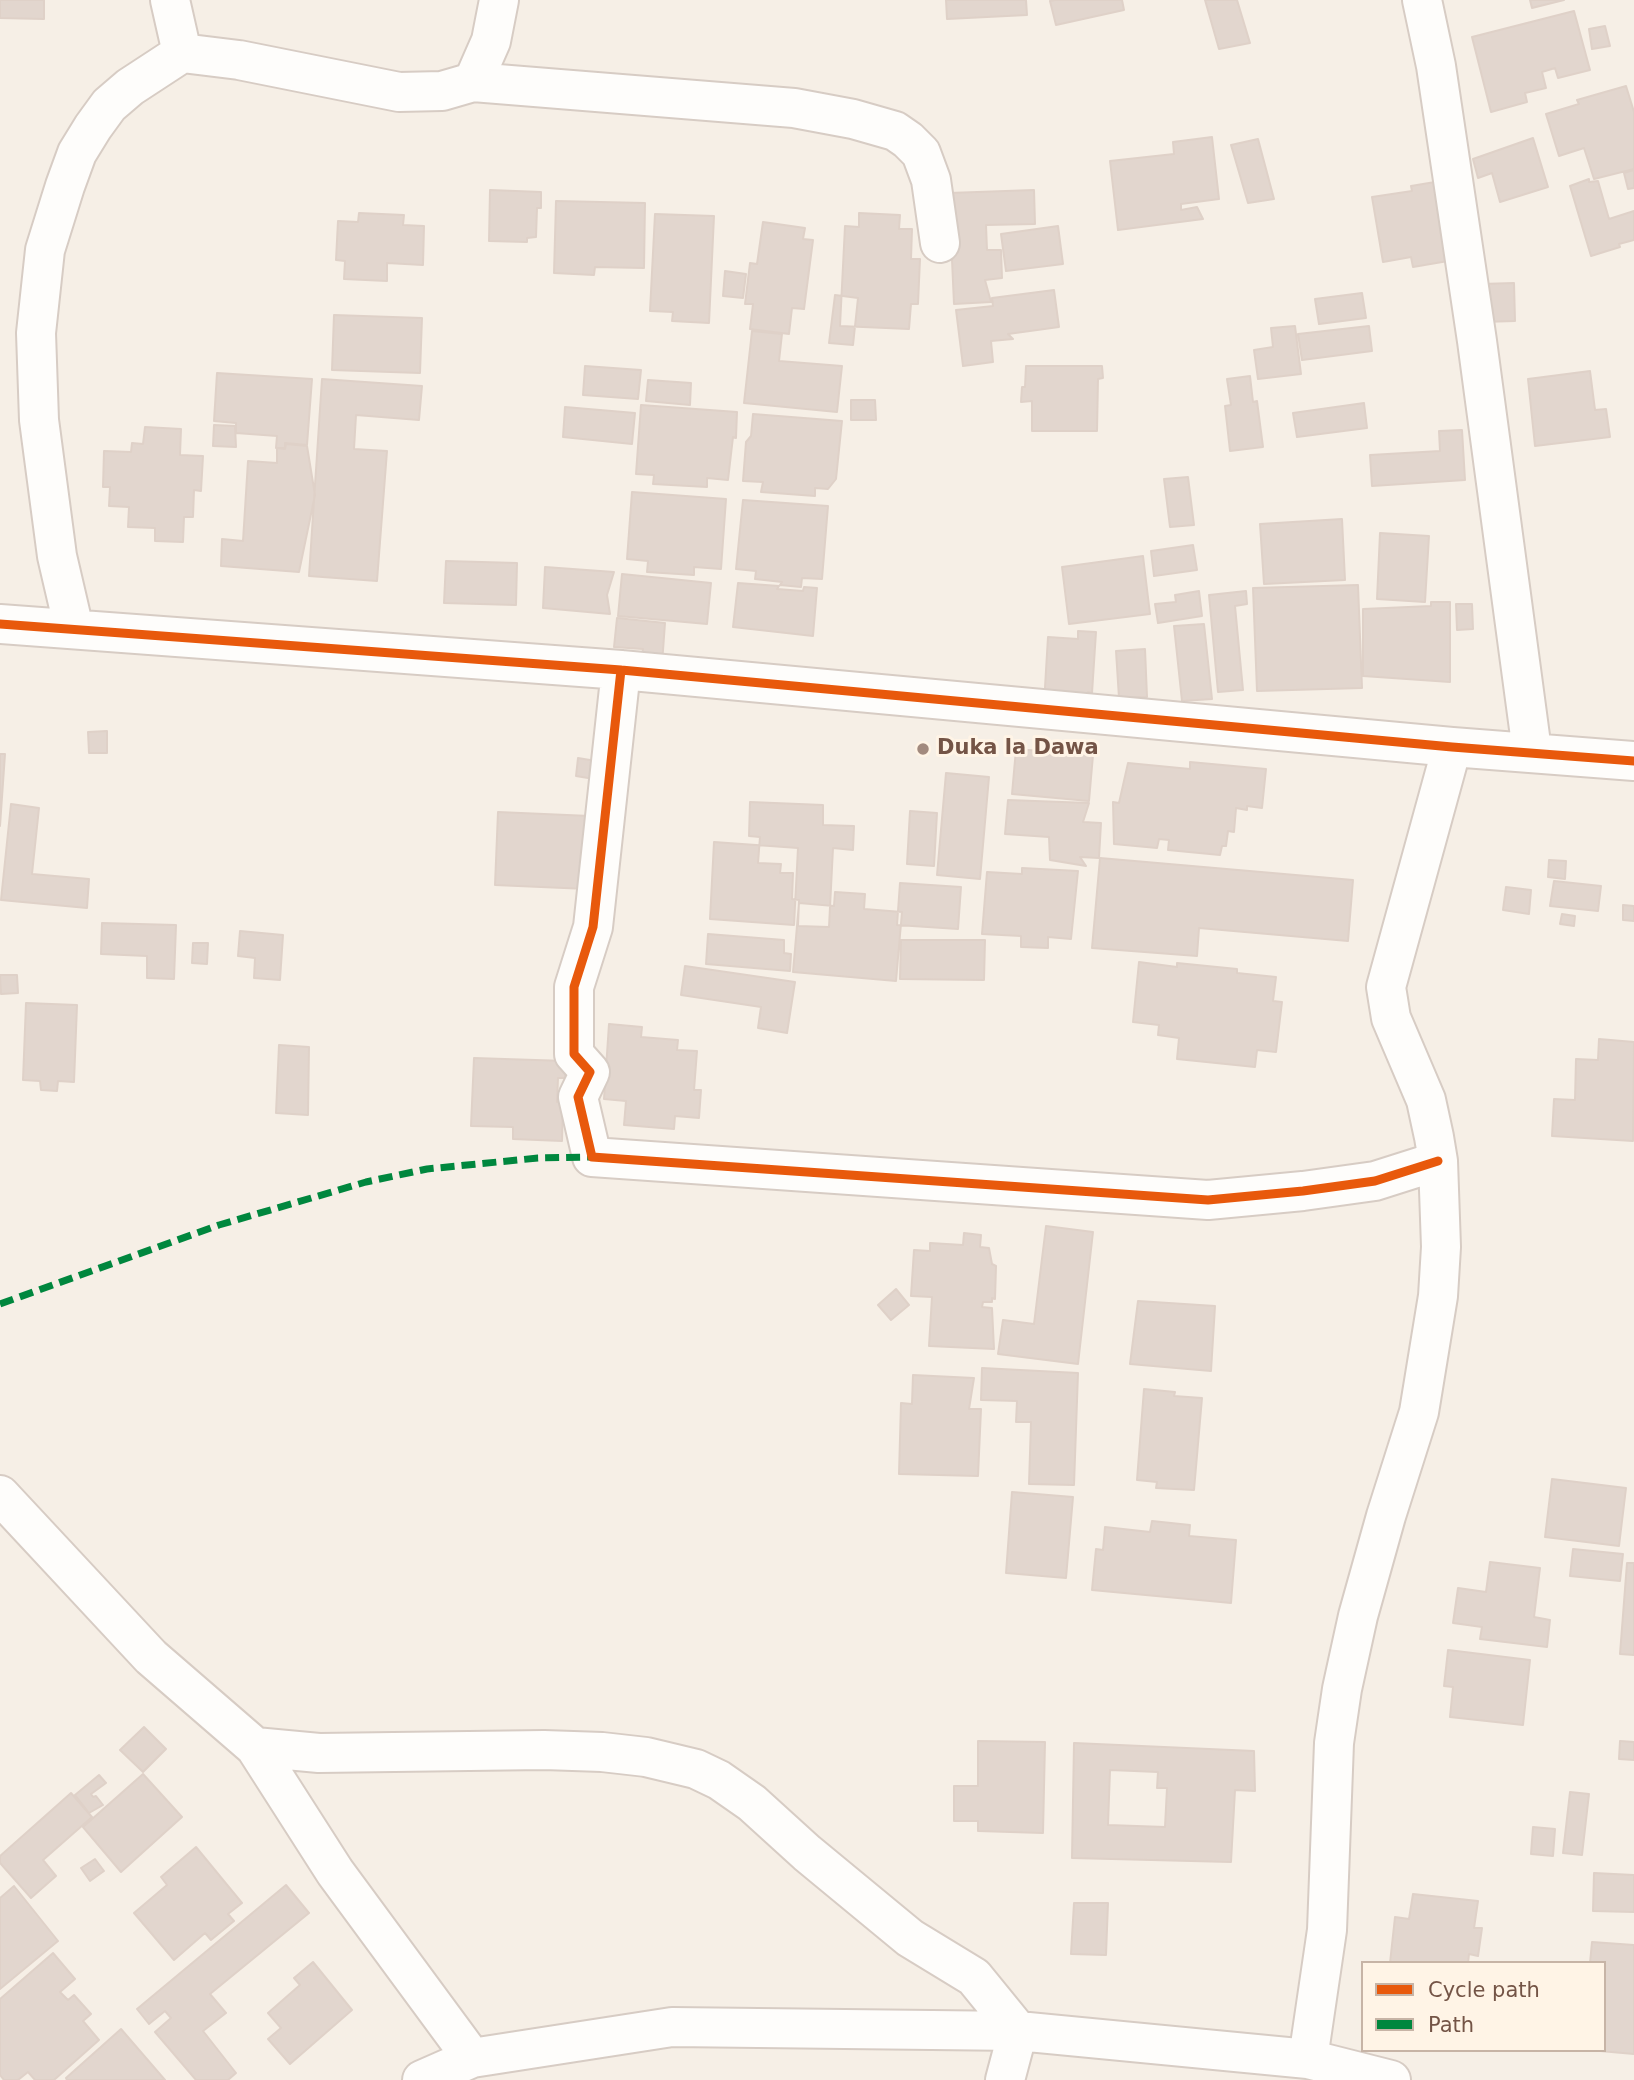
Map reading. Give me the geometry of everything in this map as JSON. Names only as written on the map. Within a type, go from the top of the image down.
[{"type":"street","points":[[170,0],[182,53]]},
{"type":"street","points":[[473,82],[491,41],[499,0]]},
{"type":"street","points":[[1422,0],[1436,66],[1477,341],[1532,751]]},
{"type":"street","points":[[74,629],[57,556],[39,419],[36,332],[45,250],[69,175],[93,127],[109,105],[130,87],[182,53],[239,60],[398,92],[442,91],[473,82],[794,108],[853,119],[895,131],[921,153],[931,180],[940,243]]},
{"type":"street","points":[[0,624],[621,670],[1452,747],[1532,751],[1634,761]]},
{"type":"street","points":[[621,670],[593,927],[574,987],[574,1054],[590,1072],[578,1097],[592,1157],[1209,1200],[1375,1181],[1438,1161]]},
{"type":"street","points":[[1308,2059],[1327,1930],[1334,1743],[1342,1689],[1358,1616],[1419,1412],[1438,1296],[1441,1247],[1438,1161],[1426,1100],[1391,1018],[1386,987],[1452,747]]},
{"type":"street","points":[[0,1495],[151,1657],[255,1747],[335,1872],[472,2058]]},
{"type":"street","points":[[255,1747],[319,1753],[544,1750],[602,1752],[646,1757],[696,1769],[719,1780],[752,1803],[807,1853],[910,1938],[974,1977],[1018,2031]]},
{"type":"street","points":[[422,2080],[472,2058],[672,2027],[1018,2031],[1308,2059],[1391,2080]]},
{"type":"street","points":[[1004,2080],[1018,2031]]},
{"type":"building","points":[[0,0],[44,0],[44,19],[0,18]]},
{"type":"building","points":[[946,0],[1026,0],[1027,15],[947,19]]},
{"type":"building","points":[[1122,0],[1124,10],[1056,25],[1050,1]]},
{"type":"building","points":[[1205,0],[1237,0],[1250,43],[1219,49]]},
{"type":"building","points":[[1530,0],[1564,0],[1532,8]]},
{"type":"building","points":[[1574,11],[1590,70],[1558,78],[1555,68],[1542,72],[1546,88],[1525,93],[1527,102],[1491,112],[1472,37]]},
{"type":"building","points":[[1605,26],[1610,46],[1592,49],[1589,29]]},
{"type":"building","points":[[1626,86],[1634,112],[1634,169],[1594,179],[1584,148],[1559,156],[1546,114],[1579,104],[1577,100]]},
{"type":"building","points":[[1212,137],[1219,199],[1181,204],[1181,210],[1197,207],[1203,219],[1118,230],[1110,161],[1174,154],[1173,142]]},
{"type":"building","points":[[1533,138],[1548,187],[1500,202],[1492,173],[1478,178],[1473,159]]},
{"type":"building","points":[[1258,139],[1274,199],[1248,203],[1231,145]]},
{"type":"building","points":[[1634,170],[1634,188],[1628,189],[1624,173]]},
{"type":"building","points":[[1589,179],[1589,182],[1598,181],[1609,219],[1634,211],[1634,240],[1591,256],[1570,186]]},
{"type":"building","points":[[1435,182],[1448,261],[1413,267],[1411,257],[1383,262],[1372,197],[1412,191],[1411,186]]},
{"type":"building","points":[[490,190],[541,192],[541,208],[537,208],[536,237],[527,238],[527,242],[489,241]]},
{"type":"building","points":[[1034,190],[1035,224],[986,225],[987,250],[1001,250],[1002,278],[985,280],[991,302],[954,304],[949,193]]},
{"type":"building","points":[[556,201],[645,203],[644,268],[595,267],[594,275],[554,273]]},
{"type":"building","points":[[359,213],[404,215],[403,225],[424,226],[423,265],[387,263],[387,281],[344,279],[345,261],[336,260],[338,221],[358,222]]},
{"type":"building","points":[[859,213],[900,215],[899,229],[912,229],[911,259],[920,259],[918,304],[911,304],[909,329],[840,326],[845,226],[859,227]]},
{"type":"building","points":[[655,214],[714,216],[709,323],[672,321],[673,312],[650,311]]},
{"type":"building","points":[[763,222],[805,228],[803,239],[813,240],[804,309],[792,308],[789,334],[750,329],[753,304],[745,304],[750,263],[757,264]]},
{"type":"building","points":[[1058,226],[1063,264],[1006,271],[1001,234]]},
{"type":"building","points":[[725,271],[746,274],[743,298],[723,296]]},
{"type":"building","points":[[1514,283],[1515,321],[1482,322],[1481,284]]},
{"type":"building","points":[[1054,290],[1059,327],[1008,334],[1013,339],[991,341],[993,362],[963,366],[956,310],[993,306],[992,298]]},
{"type":"building","points":[[1362,293],[1366,318],[1319,324],[1315,299]]},
{"type":"building","points":[[835,295],[858,298],[853,345],[829,343]]},
{"type":"building","points":[[334,315],[422,318],[420,373],[332,370]]},
{"type":"building","points":[[1295,326],[1301,374],[1258,379],[1254,350],[1273,347],[1271,328]]},
{"type":"building","points":[[1369,326],[1372,351],[1302,360],[1298,334]]},
{"type":"building","points":[[752,331],[782,334],[779,361],[842,366],[837,412],[744,403]]},
{"type":"building","points":[[585,366],[641,370],[638,399],[583,395]]},
{"type":"building","points":[[1026,366],[1102,366],[1103,378],[1098,379],[1097,431],[1032,431],[1032,401],[1021,402]]},
{"type":"building","points":[[1590,371],[1595,410],[1606,409],[1610,437],[1535,446],[1528,379]]},
{"type":"building","points":[[217,373],[312,379],[307,445],[285,443],[285,448],[276,448],[277,436],[236,433],[236,423],[214,421]]},
{"type":"building","points":[[1250,376],[1253,402],[1257,401],[1263,447],[1230,451],[1225,406],[1231,405],[1227,379]]},
{"type":"building","points":[[322,379],[422,386],[419,420],[356,415],[354,449],[387,451],[377,581],[309,576]]},
{"type":"building","points":[[648,380],[691,383],[690,405],[646,401]]},
{"type":"building","points":[[851,400],[875,400],[876,420],[851,420]]},
{"type":"building","points":[[1364,403],[1367,428],[1297,437],[1293,413]]},
{"type":"building","points":[[641,405],[737,412],[736,438],[733,437],[728,480],[707,478],[707,487],[653,484],[654,475],[636,474]]},
{"type":"building","points":[[565,407],[635,413],[632,444],[563,437]]},
{"type":"building","points":[[753,414],[842,421],[836,479],[828,489],[815,488],[815,496],[761,492],[763,482],[743,481],[746,442],[751,436]]},
{"type":"building","points":[[214,425],[235,426],[236,447],[213,446]]},
{"type":"building","points":[[145,427],[181,429],[180,455],[203,456],[201,491],[194,490],[193,517],[184,517],[183,542],[155,541],[155,528],[128,527],[129,507],[109,506],[110,487],[103,487],[104,451],[131,452],[132,443],[143,444]]},
{"type":"building","points":[[1462,430],[1465,480],[1372,486],[1370,455],[1440,451],[1439,431]]},
{"type":"building","points":[[286,444],[307,446],[315,495],[299,572],[221,566],[222,539],[243,541],[248,461],[277,463],[277,448],[285,449]]},
{"type":"building","points":[[1188,477],[1194,525],[1170,527],[1164,479]]},
{"type":"building","points":[[632,492],[726,499],[721,569],[694,567],[694,575],[647,572],[648,561],[627,559]]},
{"type":"building","points":[[743,500],[828,506],[822,579],[802,578],[801,587],[780,585],[782,582],[755,579],[756,571],[736,569]]},
{"type":"building","points":[[1342,519],[1345,580],[1264,584],[1260,524]]},
{"type":"building","points":[[1380,533],[1429,536],[1425,602],[1377,599]]},
{"type":"building","points":[[1193,545],[1197,570],[1154,576],[1151,551]]},
{"type":"building","points":[[1143,556],[1150,614],[1069,624],[1062,567]]},
{"type":"building","points":[[446,561],[517,563],[516,605],[444,603]]},
{"type":"building","points":[[545,567],[614,572],[607,595],[610,614],[543,608]]},
{"type":"building","points":[[622,574],[711,583],[707,624],[618,616]]},
{"type":"building","points":[[738,583],[803,591],[804,587],[817,588],[813,636],[733,627]]},
{"type":"building","points":[[1358,585],[1362,688],[1257,691],[1253,588]]},
{"type":"building","points":[[1199,591],[1202,616],[1158,623],[1155,604],[1176,602],[1175,595]]},
{"type":"building","points":[[1246,591],[1247,604],[1235,606],[1243,690],[1218,692],[1209,595]]},
{"type":"building","points":[[1431,602],[1450,602],[1450,682],[1363,676],[1363,609],[1431,606]]},
{"type":"building","points":[[1456,604],[1472,604],[1473,629],[1457,630]]},
{"type":"building","points":[[617,618],[665,623],[662,664],[641,662],[643,649],[614,647]]},
{"type":"building","points":[[1204,624],[1212,699],[1182,701],[1174,626]]},
{"type":"building","points":[[1078,631],[1096,632],[1092,693],[1088,692],[1086,706],[1044,704],[1048,637],[1078,639]]},
{"type":"building","points":[[1145,649],[1147,697],[1119,698],[1116,651]]},
{"type":"building","points":[[107,731],[107,753],[89,753],[88,732]]},
{"type":"building","points":[[1016,749],[1093,755],[1089,801],[1012,794]]},
{"type":"building","points":[[0,754],[5,754],[0,826]]},
{"type":"building","points":[[578,758],[602,762],[600,780],[576,776]]},
{"type":"building","points":[[1190,762],[1266,769],[1262,808],[1236,808],[1234,832],[1228,831],[1226,846],[1222,846],[1220,855],[1168,850],[1169,840],[1159,839],[1157,848],[1114,844],[1113,802],[1119,803],[1128,763],[1190,769]]},
{"type":"building","points":[[946,773],[989,777],[980,879],[937,875]]},
{"type":"building","points":[[1008,800],[1089,803],[1083,822],[1101,823],[1099,858],[1080,857],[1086,866],[1050,860],[1049,837],[1005,834]]},
{"type":"building","points":[[750,802],[823,805],[823,825],[854,826],[853,850],[833,848],[829,927],[798,926],[799,900],[792,899],[793,873],[780,873],[781,864],[758,863],[760,837],[749,836]]},
{"type":"building","points":[[11,804],[39,808],[32,874],[89,879],[87,908],[1,900]]},
{"type":"building","points":[[910,811],[937,813],[934,866],[907,864]]},
{"type":"building","points":[[498,812],[590,816],[587,889],[495,885]]},
{"type":"building","points":[[714,842],[798,848],[794,925],[710,919]]},
{"type":"building","points":[[1100,858],[1353,880],[1348,941],[1199,928],[1197,956],[1092,948]]},
{"type":"building","points":[[1549,860],[1566,861],[1565,879],[1548,877]]},
{"type":"building","points":[[1022,868],[1078,871],[1071,939],[1048,937],[1048,948],[1021,947],[1021,936],[982,934],[987,872],[1022,874]]},
{"type":"building","points":[[1554,881],[1601,886],[1598,911],[1550,906]]},
{"type":"building","points":[[900,883],[961,887],[958,929],[897,925]]},
{"type":"building","points":[[1506,887],[1531,890],[1529,914],[1503,910]]},
{"type":"building","points":[[835,892],[865,894],[864,909],[902,912],[896,981],[793,972],[799,903],[834,906]]},
{"type":"building","points":[[1623,905],[1634,906],[1634,921],[1623,920]]},
{"type":"building","points":[[1562,914],[1575,916],[1574,926],[1560,924]]},
{"type":"building","points":[[102,923],[176,925],[174,979],[147,978],[147,956],[101,954]]},
{"type":"building","points":[[240,931],[283,935],[280,980],[254,978],[255,958],[238,956]]},
{"type":"building","points":[[708,934],[784,940],[784,953],[791,954],[790,971],[706,964]]},
{"type":"building","points":[[901,940],[985,940],[984,980],[900,979]]},
{"type":"building","points":[[193,943],[208,943],[207,964],[192,963]]},
{"type":"building","points":[[1139,962],[1177,967],[1177,963],[1237,969],[1237,973],[1276,977],[1273,1001],[1282,1002],[1276,1052],[1257,1050],[1255,1067],[1177,1059],[1179,1038],[1158,1035],[1159,1025],[1133,1022]]},
{"type":"building","points":[[685,966],[795,982],[787,1033],[758,1028],[761,1007],[681,995]]},
{"type":"building","points":[[0,975],[17,975],[18,993],[1,994]]},
{"type":"building","points":[[26,1003],[77,1005],[74,1082],[58,1081],[57,1091],[41,1090],[40,1081],[23,1080]]},
{"type":"building","points":[[609,1024],[642,1027],[641,1037],[678,1040],[677,1050],[697,1051],[694,1090],[701,1090],[699,1118],[675,1116],[674,1129],[624,1125],[626,1101],[604,1099]]},
{"type":"building","points":[[1599,1039],[1634,1042],[1633,1141],[1552,1136],[1554,1099],[1575,1100],[1576,1059],[1598,1060]]},
{"type":"building","points":[[279,1045],[309,1047],[308,1115],[276,1113]]},
{"type":"building","points":[[474,1058],[566,1061],[565,1078],[558,1078],[557,1102],[563,1102],[562,1141],[513,1139],[513,1127],[471,1126]]},
{"type":"building","points":[[1046,1226],[1093,1232],[1078,1364],[998,1354],[1003,1320],[1034,1324]]},
{"type":"building","points":[[964,1233],[981,1235],[980,1247],[989,1248],[992,1264],[996,1266],[995,1299],[992,1298],[992,1302],[983,1302],[982,1307],[992,1308],[994,1349],[929,1346],[932,1297],[911,1296],[914,1250],[930,1251],[930,1243],[963,1245]]},
{"type":"building","points":[[896,1289],[909,1305],[891,1320],[878,1305]]},
{"type":"building","points":[[1138,1301],[1215,1306],[1211,1371],[1130,1364]]},
{"type":"building","points":[[982,1368],[1078,1373],[1074,1485],[1029,1484],[1031,1422],[1016,1422],[1017,1401],[981,1400]]},
{"type":"building","points":[[913,1375],[974,1378],[969,1409],[981,1409],[978,1476],[899,1474],[901,1403],[912,1404]]},
{"type":"building","points":[[1144,1389],[1175,1392],[1174,1396],[1202,1398],[1194,1490],[1156,1488],[1157,1482],[1137,1480]]},
{"type":"building","points":[[1552,1479],[1626,1488],[1619,1546],[1545,1537]]},
{"type":"building","points":[[1012,1492],[1073,1497],[1066,1578],[1006,1573]]},
{"type":"building","points":[[1152,1521],[1190,1525],[1189,1536],[1236,1540],[1231,1603],[1092,1590],[1096,1549],[1103,1550],[1105,1527],[1150,1532]]},
{"type":"building","points":[[1573,1549],[1623,1554],[1620,1581],[1570,1576]]},
{"type":"building","points":[[1490,1562],[1540,1568],[1534,1617],[1550,1620],[1547,1647],[1480,1639],[1482,1627],[1453,1623],[1458,1588],[1486,1592]]},
{"type":"building","points":[[1627,1563],[1634,1563],[1634,1655],[1620,1654]]},
{"type":"building","points":[[1448,1650],[1530,1660],[1523,1725],[1450,1717],[1453,1687],[1444,1686]]},
{"type":"building","points":[[144,1727],[166,1749],[143,1772],[120,1750]]},
{"type":"building","points":[[978,1741],[1045,1742],[1043,1833],[978,1831],[978,1821],[954,1821],[954,1786],[978,1786]]},
{"type":"building","points":[[1620,1741],[1634,1742],[1634,1760],[1619,1759]]},
{"type":"building","points":[[1074,1743],[1254,1751],[1255,1791],[1235,1790],[1231,1862],[1072,1858]],"holes":[[[1110,1770],[1158,1772],[1157,1788],[1167,1788],[1165,1827],[1108,1825]]]},
{"type":"building","points":[[143,1774],[182,1817],[121,1872],[83,1827]]},
{"type":"building","points":[[99,1775],[106,1783],[91,1794],[103,1805],[89,1813],[75,1795]]},
{"type":"building","points":[[1570,1792],[1589,1794],[1582,1855],[1563,1853]]},
{"type":"building","points":[[71,1793],[92,1817],[43,1860],[56,1876],[31,1898],[0,1863],[0,1856]]},
{"type":"building","points":[[1533,1827],[1555,1829],[1553,1856],[1531,1854]]},
{"type":"building","points":[[196,1847],[242,1903],[228,1914],[234,1921],[211,1940],[205,1933],[174,1960],[134,1913],[167,1885],[161,1877]]},
{"type":"building","points":[[95,1859],[104,1871],[90,1881],[81,1868]]},
{"type":"building","points":[[1594,1873],[1634,1875],[1634,1912],[1593,1911]]},
{"type":"building","points":[[286,1885],[309,1913],[210,1994],[226,2013],[203,2031],[236,2073],[228,2080],[196,2080],[155,2032],[171,2018],[165,2011],[149,2024],[137,2009]]},
{"type":"building","points":[[14,1886],[58,1941],[0,1989],[0,1898]]},
{"type":"building","points":[[1413,1894],[1478,1901],[1474,1928],[1482,1928],[1478,1956],[1469,1954],[1468,1961],[1390,1961],[1395,1917],[1409,1919]]},
{"type":"building","points":[[1074,1903],[1108,1903],[1106,1955],[1071,1954]]},
{"type":"building","points":[[1592,1942],[1634,1945],[1634,2054],[1606,2052],[1606,1961],[1590,1961]]},
{"type":"building","points":[[53,1953],[75,1979],[60,1992],[68,2000],[74,1995],[91,2014],[83,2021],[99,2040],[54,2080],[35,2080],[28,2072],[18,2080],[4,2080],[0,2075],[0,1999]]},
{"type":"building","points":[[313,1962],[352,2010],[290,2064],[268,2039],[281,2028],[268,2013],[300,1985],[294,1978]]},
{"type":"building","points":[[121,2029],[165,2080],[67,2080],[66,2078]]},
{"type":"marked path","points":[[0,1304],[219,1225],[366,1182],[427,1169],[538,1158],[592,1157]]},
{"type":"cycle path","points":[[0,624],[621,670],[1452,747],[1634,761]]},
{"type":"cycle path","points":[[621,670],[593,927],[574,987],[574,1054],[590,1072],[578,1097],[592,1157],[1208,1200],[1375,1181],[1438,1161]]},
{"type":"place","name":"Duka la Dawa","points":[[923,749]]}]
